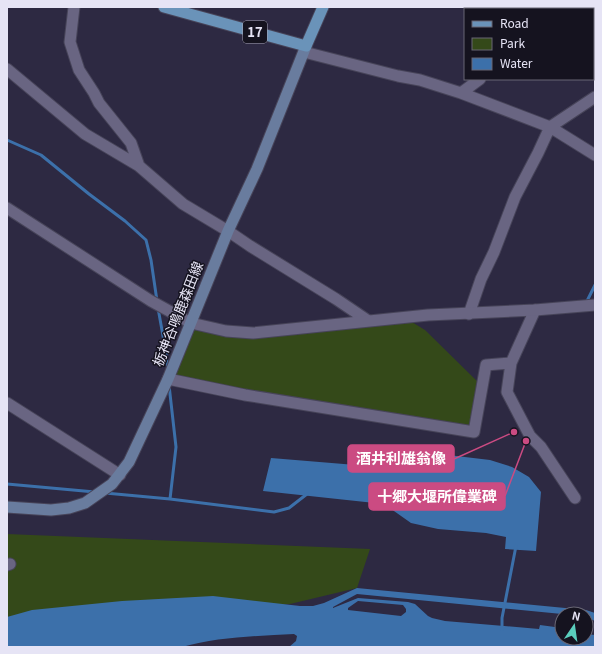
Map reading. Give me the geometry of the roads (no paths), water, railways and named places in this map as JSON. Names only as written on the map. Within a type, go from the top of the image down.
[{"type":"main road","name":"17","points":[[164,7],[305,49]]},
{"type":"main road","points":[[305,49],[323,7]]},
{"type":"main road","name":"栃神谷鳴鹿森田線","points":[[7,507],[51,510],[69,508],[85,503],[112,484],[129,462],[168,379],[228,230],[257,170],[305,49]]},
{"type":"street","points":[[74,7],[70,42],[79,70],[99,103],[131,143],[139,166]]},
{"type":"street","points":[[305,49],[398,76],[420,80],[461,93],[550,127],[595,155]]},
{"type":"street","points":[[7,69],[85,134],[139,166],[183,204],[228,230],[250,246],[367,320]]},
{"type":"street","points":[[461,93],[479,80]]},
{"type":"street","points":[[469,314],[515,197],[550,127],[595,97]]},
{"type":"street","points":[[7,208],[151,301],[191,323],[226,331],[253,333],[367,320],[428,315],[469,314],[595,305]]},
{"type":"street","points":[[534,310],[511,363],[507,392],[530,436],[541,447],[575,498]]},
{"type":"street","points":[[168,379],[245,395],[474,432],[486,365],[511,363]]},
{"type":"street","points":[[7,403],[120,475]]},
{"type":"water","points":[[414,454],[448,455],[490,460],[512,467],[529,477],[541,492],[536,551],[505,549],[506,537],[486,533],[438,529],[411,523],[384,504],[263,491],[271,458],[380,467],[399,463]]},
{"type":"water","points":[[357,588],[554,607],[554,613],[357,594],[333,608],[358,598],[408,602],[415,604],[428,616],[445,621],[539,629],[540,625],[554,627],[554,646],[594,646],[595,635],[595,647],[289,647],[296,641],[297,636],[294,634],[223,639],[182,647],[7,647],[7,617],[32,610],[122,601],[213,596],[300,606],[313,606],[324,603]],"holes":[[[358,601],[403,605],[406,612],[401,616],[348,610],[348,608]]]},
{"type":"waterway","points":[[7,140],[41,155],[125,221],[146,240],[151,260],[157,301]]},
{"type":"waterway","points":[[586,303],[595,285]]},
{"type":"waterway","points":[[158,308],[168,370]]},
{"type":"waterway","points":[[169,385],[176,447],[170,499]]},
{"type":"waterway","points":[[7,484],[95,492]]},
{"type":"waterway","points":[[105,493],[170,499],[274,512],[289,508],[307,494]]},
{"type":"waterway","points":[[502,629],[502,618],[516,546]]},
{"type":"place","name":"酒井利雄翁像","points":[[514,432]]},
{"type":"place","name":"十郷大堰所偉業碑","points":[[526,441]]}]
